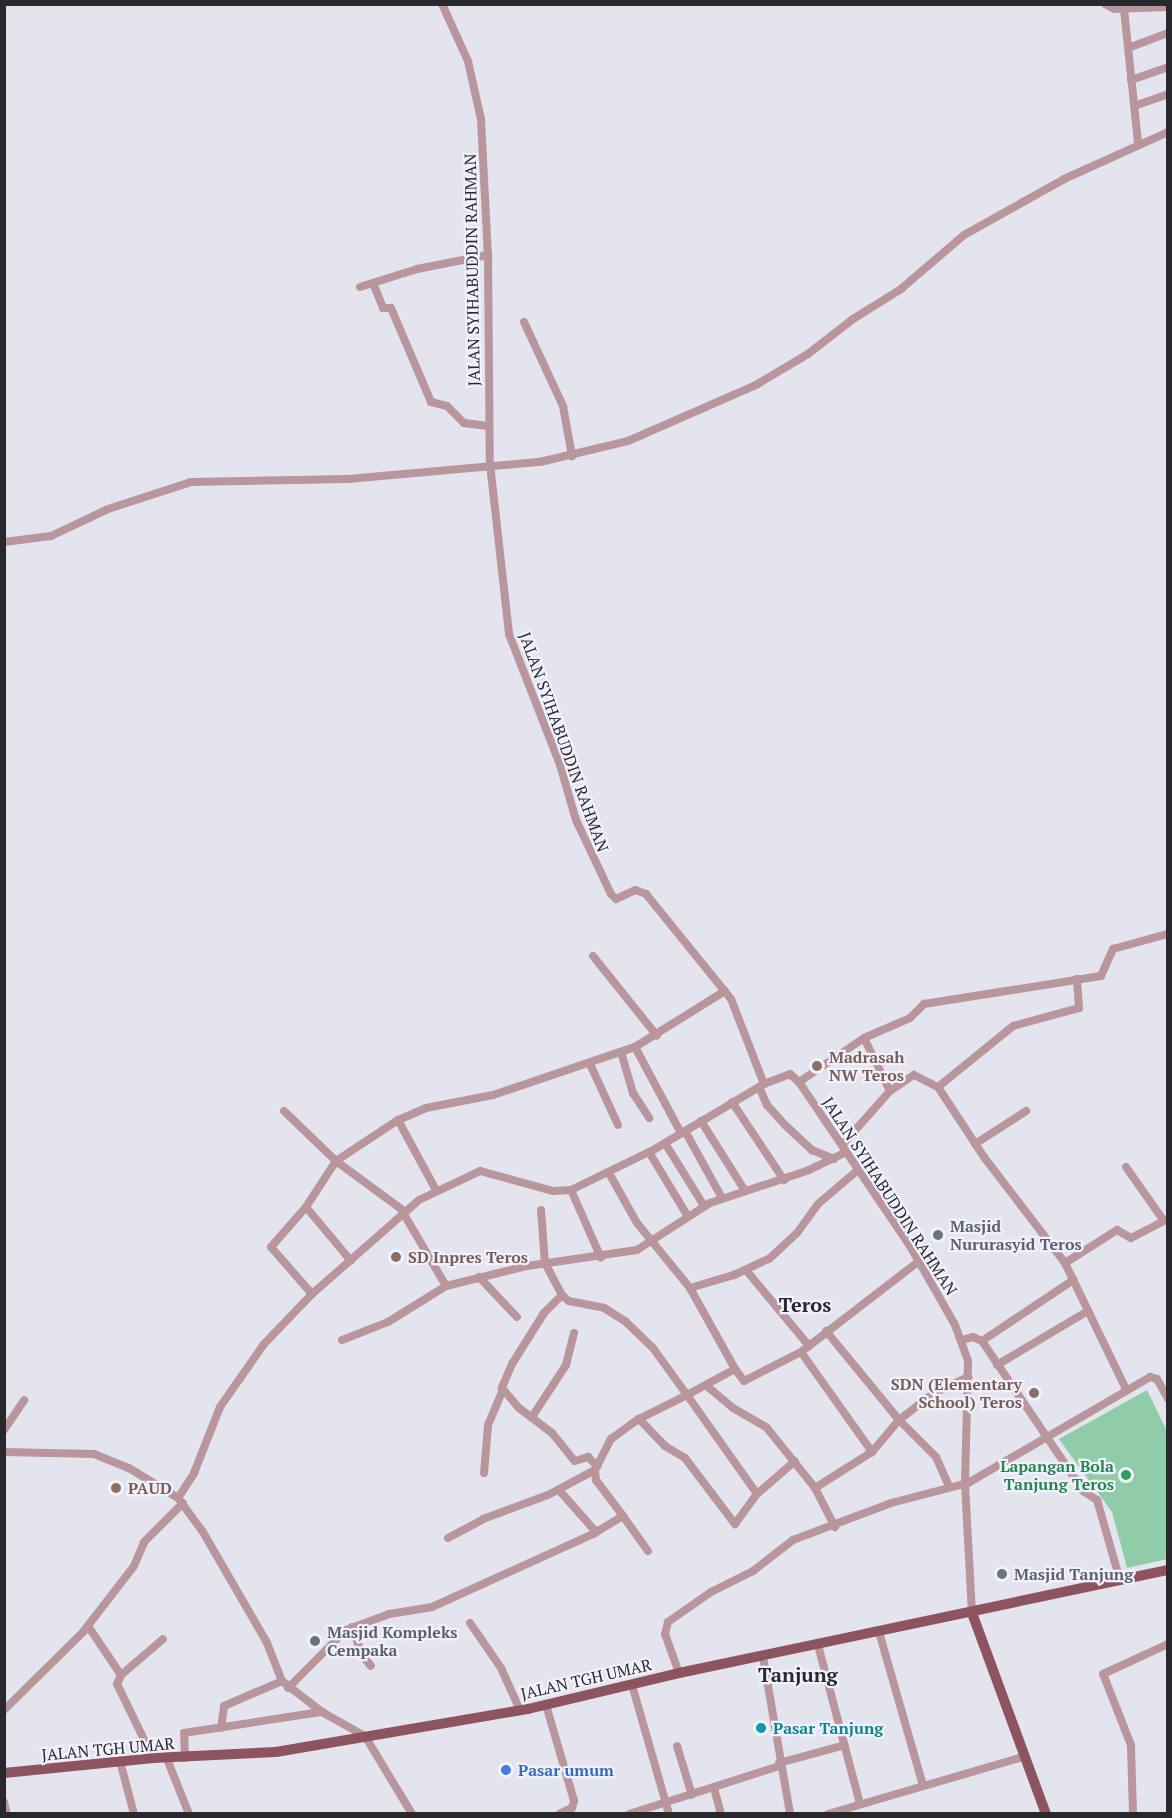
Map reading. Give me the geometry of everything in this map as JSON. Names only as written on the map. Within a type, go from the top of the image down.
[{"type":"main road","name":"JALAN TGH UMAR","points":[[4,1773],[153,1758],[276,1752],[520,1710],[680,1673],[1167,1570]]},
{"type":"main road","points":[[972,1613],[1023,1757],[1046,1814]]},
{"type":"street","name":"JALAN SYIHABUDDIN RAHMAN","points":[[442,4],[468,61],[475,89],[484,162],[488,255],[490,464],[509,634],[589,853],[614,898],[643,891],[725,991],[748,1033],[767,1105],[812,1150],[834,1159]]},
{"type":"street","points":[[1105,4],[1124,9],[1167,7]]},
{"type":"street","points":[[1124,9],[1138,142]]},
{"type":"street","points":[[1128,48],[1167,33]]},
{"type":"street","points":[[1131,80],[1167,67]]},
{"type":"street","points":[[1134,106],[1167,94]]},
{"type":"street","points":[[4,542],[51,536],[108,509],[191,482],[348,479],[572,456],[682,421],[756,385],[808,354],[853,319],[902,289],[964,235],[1138,142],[1167,132]]},
{"type":"street","points":[[360,287],[417,269],[488,255]]},
{"type":"street","points":[[373,283],[383,308],[391,308],[431,402],[449,407],[464,423],[488,426]]},
{"type":"street","points":[[524,322],[563,406],[572,456]]},
{"type":"street","points":[[4,1710],[88,1626],[134,1566],[144,1542],[180,1500],[190,1481],[213,1420],[234,1384],[276,1330],[312,1294],[404,1212],[436,1190],[480,1171],[553,1191],[571,1190],[649,1152],[762,1085],[790,1074],[799,1082],[864,1038],[910,1018],[924,1004],[1104,974],[1113,949],[1167,934]]},
{"type":"street","points":[[593,956],[657,1036]]},
{"type":"street","points":[[938,1087],[1013,1026],[1079,1008],[1077,979]]},
{"type":"street","points":[[312,1294],[271,1247],[306,1207],[336,1161],[398,1120],[426,1108],[493,1095],[635,1047],[657,1036],[725,991]]},
{"type":"street","points":[[864,1038],[890,1091]]},
{"type":"street","points":[[635,1047],[722,1198]]},
{"type":"street","points":[[621,1052],[633,1093],[649,1118]]},
{"type":"street","points":[[590,1064],[618,1125]]},
{"type":"street","points":[[342,1340],[388,1322],[446,1286],[545,1263],[601,1258],[653,1244],[687,1215],[704,1206],[722,1198],[784,1180],[834,1159],[890,1091],[914,1075],[938,1087],[975,1144],[1065,1263],[1126,1389]]},
{"type":"street","name":"JALAN SYIHABUDDIN RAHMAN","points":[[799,1082],[919,1261],[962,1340],[969,1377],[965,1484],[972,1613]]},
{"type":"street","points":[[732,1102],[784,1180]]},
{"type":"street","points":[[284,1111],[336,1161],[404,1212],[446,1286]]},
{"type":"street","points":[[975,1144],[1026,1111]]},
{"type":"street","points":[[398,1120],[436,1190]]},
{"type":"street","points":[[701,1121],[745,1191]]},
{"type":"street","points":[[665,1143],[704,1206]]},
{"type":"street","points":[[649,1152],[687,1215]]},
{"type":"street","points":[[1065,1263],[1117,1230],[1131,1238],[1166,1220],[1126,1167]]},
{"type":"street","points":[[690,1288],[746,1270],[769,1259],[790,1240],[818,1204],[858,1170]]},
{"type":"street","points":[[609,1173],[653,1244],[690,1288],[744,1381],[801,1352],[919,1261]]},
{"type":"street","points":[[571,1190],[601,1258]]},
{"type":"street","points":[[306,1207],[351,1261]]},
{"type":"street","points":[[541,1210],[545,1263],[562,1294],[569,1301],[604,1308],[625,1321],[653,1348],[757,1494]]},
{"type":"street","points":[[746,1270],[809,1346]]},
{"type":"street","points":[[479,1277],[517,1317]]},
{"type":"street","points":[[982,1341],[1074,1280]]},
{"type":"street","points":[[484,1473],[488,1425],[512,1364],[544,1313],[562,1294]]},
{"type":"street","points":[[997,1365],[1088,1311]]},
{"type":"street","points":[[826,1331],[900,1420],[936,1457],[949,1486]]},
{"type":"street","points":[[532,1417],[566,1365],[574,1333]]},
{"type":"street","points":[[962,1340],[973,1336],[982,1341],[1083,1491],[1099,1503],[1120,1580]]},
{"type":"street","points":[[801,1352],[872,1452]]},
{"type":"street","points":[[648,1551],[596,1480],[596,1468],[611,1439],[639,1419],[708,1387],[735,1369]]},
{"type":"street","points":[[815,1488],[872,1452],[900,1420],[934,1393],[969,1377]]},
{"type":"street","points":[[680,1673],[664,1634],[668,1622],[711,1592],[753,1571],[793,1540],[835,1527],[885,1505],[949,1486],[965,1484],[1047,1438],[1126,1389],[1153,1377],[1167,1399]]},
{"type":"street","points":[[708,1387],[733,1408],[767,1428],[815,1488],[835,1527]]},
{"type":"street","points":[[503,1390],[552,1433],[575,1461],[588,1457],[596,1468]]},
{"type":"street","points":[[4,1430],[24,1400]]},
{"type":"street","points":[[639,1419],[665,1446],[685,1458],[734,1524],[757,1494],[795,1461]]},
{"type":"street","points":[[4,1452],[94,1454],[129,1468],[180,1500],[267,1642],[285,1685],[322,1712],[365,1736],[412,1814]]},
{"type":"street","points":[[448,1538],[559,1490],[596,1468]]},
{"type":"street","points":[[559,1490],[596,1532]]},
{"type":"street","points":[[221,1728],[224,1706],[285,1685],[337,1635],[352,1627],[389,1614],[432,1607],[596,1532],[622,1516]]},
{"type":"street","points":[[470,1623],[501,1668],[520,1710]]},
{"type":"street","points":[[88,1626],[122,1675]]},
{"type":"street","points":[[352,1627],[362,1655],[371,1666]]},
{"type":"street","points":[[879,1632],[923,1785]]},
{"type":"street","points":[[153,1758],[118,1689],[122,1675],[163,1639]]},
{"type":"street","points":[[1133,1814],[1131,1745],[1103,1674],[1167,1644]]},
{"type":"street","points":[[818,1645],[860,1804]]},
{"type":"street","points":[[763,1657],[779,1764],[790,1814]]},
{"type":"street","points":[[632,1685],[669,1814]]},
{"type":"street","points":[[546,1705],[574,1801],[572,1808],[560,1813]]},
{"type":"street","points":[[185,1758],[183,1734],[322,1712]]},
{"type":"street","points":[[629,1814],[714,1788],[779,1764],[845,1745]]},
{"type":"street","points":[[677,1746],[692,1795]]},
{"type":"street","points":[[828,1814],[1023,1757]]},
{"type":"street","points":[[167,1759],[189,1814]]},
{"type":"street","points":[[120,1761],[134,1814]]},
{"type":"street","points":[[714,1788],[721,1814]]},
{"type":"street","points":[[4,1802],[7,1814]]},
{"type":"green space","name":"Lapangan Bola Tanjung Teros","points":[[1147,1390],[1167,1431],[1167,1559],[1127,1568],[1112,1512],[1059,1439]]},
{"type":"waterway","points":[[4,1038],[4,1043]]},
{"type":"place","name":"Madrasah NW Teros","points":[[817,1066]]},
{"type":"place","name":"Masjid Nururasyid Teros","points":[[938,1235]]},
{"type":"place","name":"SD Inpres Teros","points":[[396,1257]]},
{"type":"place","name":"SDN (Elementary School) Teros","points":[[1034,1393]]},
{"type":"place","name":"Lapangan Bola Tanjung Teros","points":[[1126,1475]]},
{"type":"place","name":"PAUD","points":[[116,1488]]},
{"type":"place","name":"Masjid Tanjung","points":[[1002,1574]]},
{"type":"place","name":"Masjid Kompleks Cempaka","points":[[315,1641]]},
{"type":"place","name":"Pasar Tanjung","points":[[761,1728]]},
{"type":"place","name":"Pasar umum","points":[[506,1770]]},
{"type":"district","name":"Teros","points":[[805,1304]]},
{"type":"district","name":"Tanjung","points":[[798,1674]]}]
